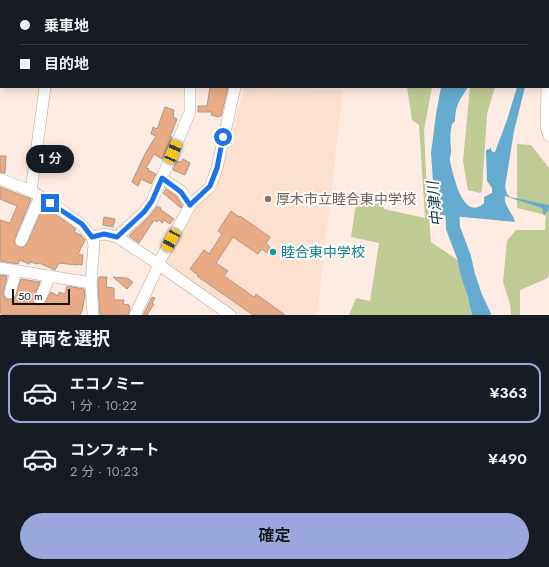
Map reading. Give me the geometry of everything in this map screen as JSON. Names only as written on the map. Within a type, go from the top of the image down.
[{"type":"street","points":[[21,241],[35,194],[45,88]]},
{"type":"street","points":[[117,237],[144,212],[152,201],[190,112],[190,88]]},
{"type":"street","points":[[135,315],[158,264],[190,205],[210,186],[217,168],[235,88]]},
{"type":"street","points":[[547,88],[546,127],[549,136]]},
{"type":"street","points":[[162,178],[181,192],[190,205]]},
{"type":"street","points":[[0,179],[35,194],[59,208],[82,224],[92,237],[94,244],[91,283],[93,315]]},
{"type":"street","points":[[92,237],[104,234],[117,237],[230,315]]},
{"type":"street","points":[[0,268],[91,283]]},
{"type":"street","points":[[10,293],[16,271]]},
{"type":"street","points":[[40,299],[50,276]]},
{"type":"shaded area","name":"厚木市立睦合東中学校","points":[[244,88],[343,90],[317,315],[238,315],[168,265],[167,261],[196,208],[216,191]]},
{"type":"green space","points":[[407,88],[432,88],[424,130],[431,242],[459,261],[472,315],[349,315],[356,298],[370,301],[379,243],[351,237],[357,197],[381,202],[384,209],[425,218],[419,125],[412,120]]},
{"type":"green space","points":[[470,88],[495,88],[487,114],[482,191],[480,193],[468,190],[463,161]]},
{"type":"green space","points":[[517,144],[531,145],[549,168],[549,272],[548,278],[520,290],[520,315],[511,315],[510,304],[503,282],[507,241],[516,230],[545,230],[546,215],[517,208]]},
{"type":"water","points":[[441,88],[467,88],[458,103],[455,121],[452,124],[450,136],[450,160],[460,194],[470,207],[477,207],[484,203],[484,197],[492,193],[492,188],[487,181],[486,150],[490,149],[491,146],[491,150],[495,152],[517,88],[525,88],[514,131],[505,187],[507,194],[510,197],[549,205],[549,209],[544,216],[542,208],[505,196],[505,203],[515,222],[432,214],[434,195],[431,153]]},
{"type":"water","points":[[478,288],[489,315],[472,315],[468,299]]},
{"type":"building","points":[[210,88],[228,88],[221,116],[211,115],[212,112],[198,112],[198,106],[207,106]]},
{"type":"building","points":[[165,107],[174,110],[173,117],[177,119],[170,137],[172,137],[162,159],[154,154],[146,168],[156,174],[151,184],[141,179],[138,186],[132,182],[145,154],[156,136],[151,134],[153,127],[157,129]]},
{"type":"building","points":[[0,156],[6,156],[5,173],[0,172]]},
{"type":"building","points":[[183,159],[190,163],[185,175],[173,170],[177,161],[181,162]]},
{"type":"building","points":[[0,187],[31,199],[15,238],[14,242],[16,245],[21,248],[27,244],[43,208],[55,214],[76,229],[74,232],[81,235],[85,240],[78,254],[83,255],[82,265],[59,263],[55,270],[39,263],[37,264],[30,262],[29,264],[20,260],[18,264],[0,261],[0,220],[10,223],[17,206],[0,199]]},
{"type":"building","points":[[166,189],[176,196],[182,205],[181,208],[163,193]]},
{"type":"building","points":[[157,206],[174,219],[170,224],[164,220],[162,223],[159,220],[157,222],[154,220],[139,243],[129,236],[149,217]]},
{"type":"building","points":[[231,211],[270,237],[266,244],[270,247],[267,253],[262,249],[258,254],[233,237],[216,263],[228,271],[224,276],[254,297],[256,294],[285,315],[253,315],[197,276],[198,275],[190,269],[204,250],[209,254],[222,234],[218,231]]},
{"type":"building","points":[[104,217],[115,219],[113,227],[103,225]]},
{"type":"building","points":[[0,275],[7,276],[3,294],[5,298],[9,300],[15,298],[21,279],[40,282],[33,299],[34,303],[38,306],[44,304],[51,292],[58,296],[59,292],[65,294],[67,286],[84,289],[85,296],[82,311],[80,315],[3,315],[0,313]]},
{"type":"building","points":[[99,277],[107,277],[106,287],[114,288],[114,300],[124,300],[123,304],[129,305],[130,310],[128,315],[100,315]]},
{"type":"building","points":[[113,277],[127,278],[133,282],[127,289]]},
{"type":"building","points":[[152,297],[155,298],[152,303],[154,304],[147,315],[143,315]]},
{"type":"waterway","name":"中津川","points":[[452,197],[453,228],[464,257],[475,296],[484,315]]},
{"type":"place","name":"厚木市立睦合東中学校","points":[[268,199]]},
{"type":"place","name":"睦合東中学校","points":[[273,252]]},
{"type":"route","points":[[50,203],[82,224],[92,237],[104,234],[117,237],[144,212],[152,201],[162,178],[181,192],[190,205],[210,186],[217,168],[223,137]]}]
